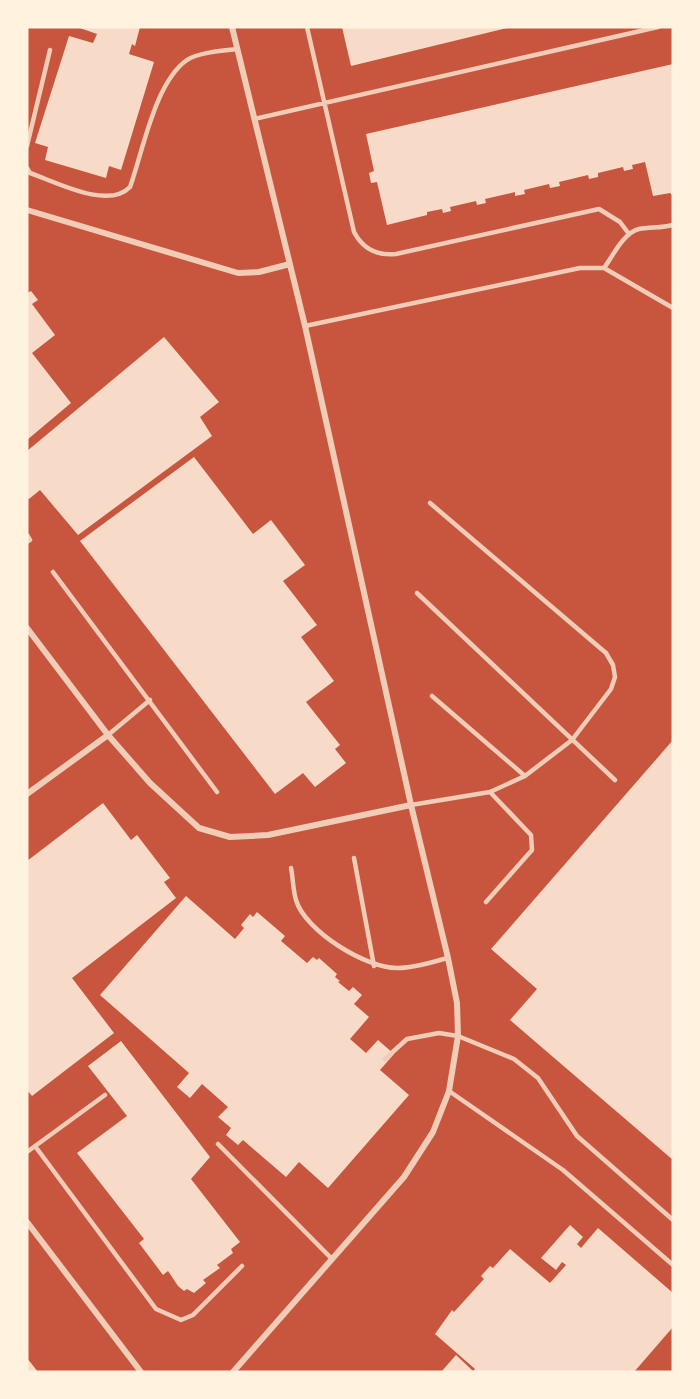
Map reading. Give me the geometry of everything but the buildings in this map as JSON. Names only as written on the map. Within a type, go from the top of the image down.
[{"type":"street","points":[[232,27],[306,327],[411,805],[448,958],[457,1003],[458,1036],[449,1091],[433,1132],[404,1177],[233,1372]]},
{"type":"street","points":[[27,210],[238,273],[259,272],[290,264]]},
{"type":"street","points":[[27,628],[108,735],[150,783],[199,828],[230,837],[268,836],[411,805]]},
{"type":"street","points":[[27,795],[108,735]]},
{"type":"street","points":[[27,1222],[141,1372]]},
{"type":"lane","points":[[307,27],[354,232],[362,244],[377,253],[396,254],[598,209],[620,222],[629,234]]},
{"type":"lane","points":[[254,119],[658,27]]},
{"type":"lane","points":[[27,181],[28,170],[85,193],[107,196],[124,192],[130,187],[162,92],[177,69],[189,59],[237,48]]},
{"type":"lane","points":[[27,146],[50,50]]},
{"type":"lane","points":[[604,268],[629,234],[640,229],[656,229],[673,225]]},
{"type":"lane","points":[[306,327],[580,267],[604,268],[673,308]]},
{"type":"lane","points":[[411,805],[490,792],[525,776],[572,740],[611,689],[615,677],[606,653],[430,503]]},
{"type":"lane","points":[[27,535],[30,540],[27,542]]},
{"type":"lane","points":[[53,572],[217,792]]},
{"type":"lane","points":[[417,593],[615,780]]},
{"type":"lane","points":[[432,696],[525,776]]},
{"type":"lane","points":[[108,735],[150,700]]},
{"type":"lane","points":[[486,902],[532,850],[533,841],[531,835],[490,792]]},
{"type":"lane","points":[[354,858],[374,966]]},
{"type":"lane","points":[[291,868],[296,900],[306,915],[332,942],[374,966],[399,968],[448,958]]},
{"type":"lane","points":[[385,1059],[406,1039],[440,1033],[458,1036],[496,1050],[528,1069],[538,1078],[577,1136],[673,1220]]},
{"type":"lane","points":[[449,1091],[563,1170],[673,1265]]},
{"type":"lane","points":[[27,1152],[105,1095]]},
{"type":"lane","points":[[218,1144],[332,1259]]},
{"type":"lane","points":[[35,1146],[156,1309],[182,1320],[193,1315],[242,1266]]}]
